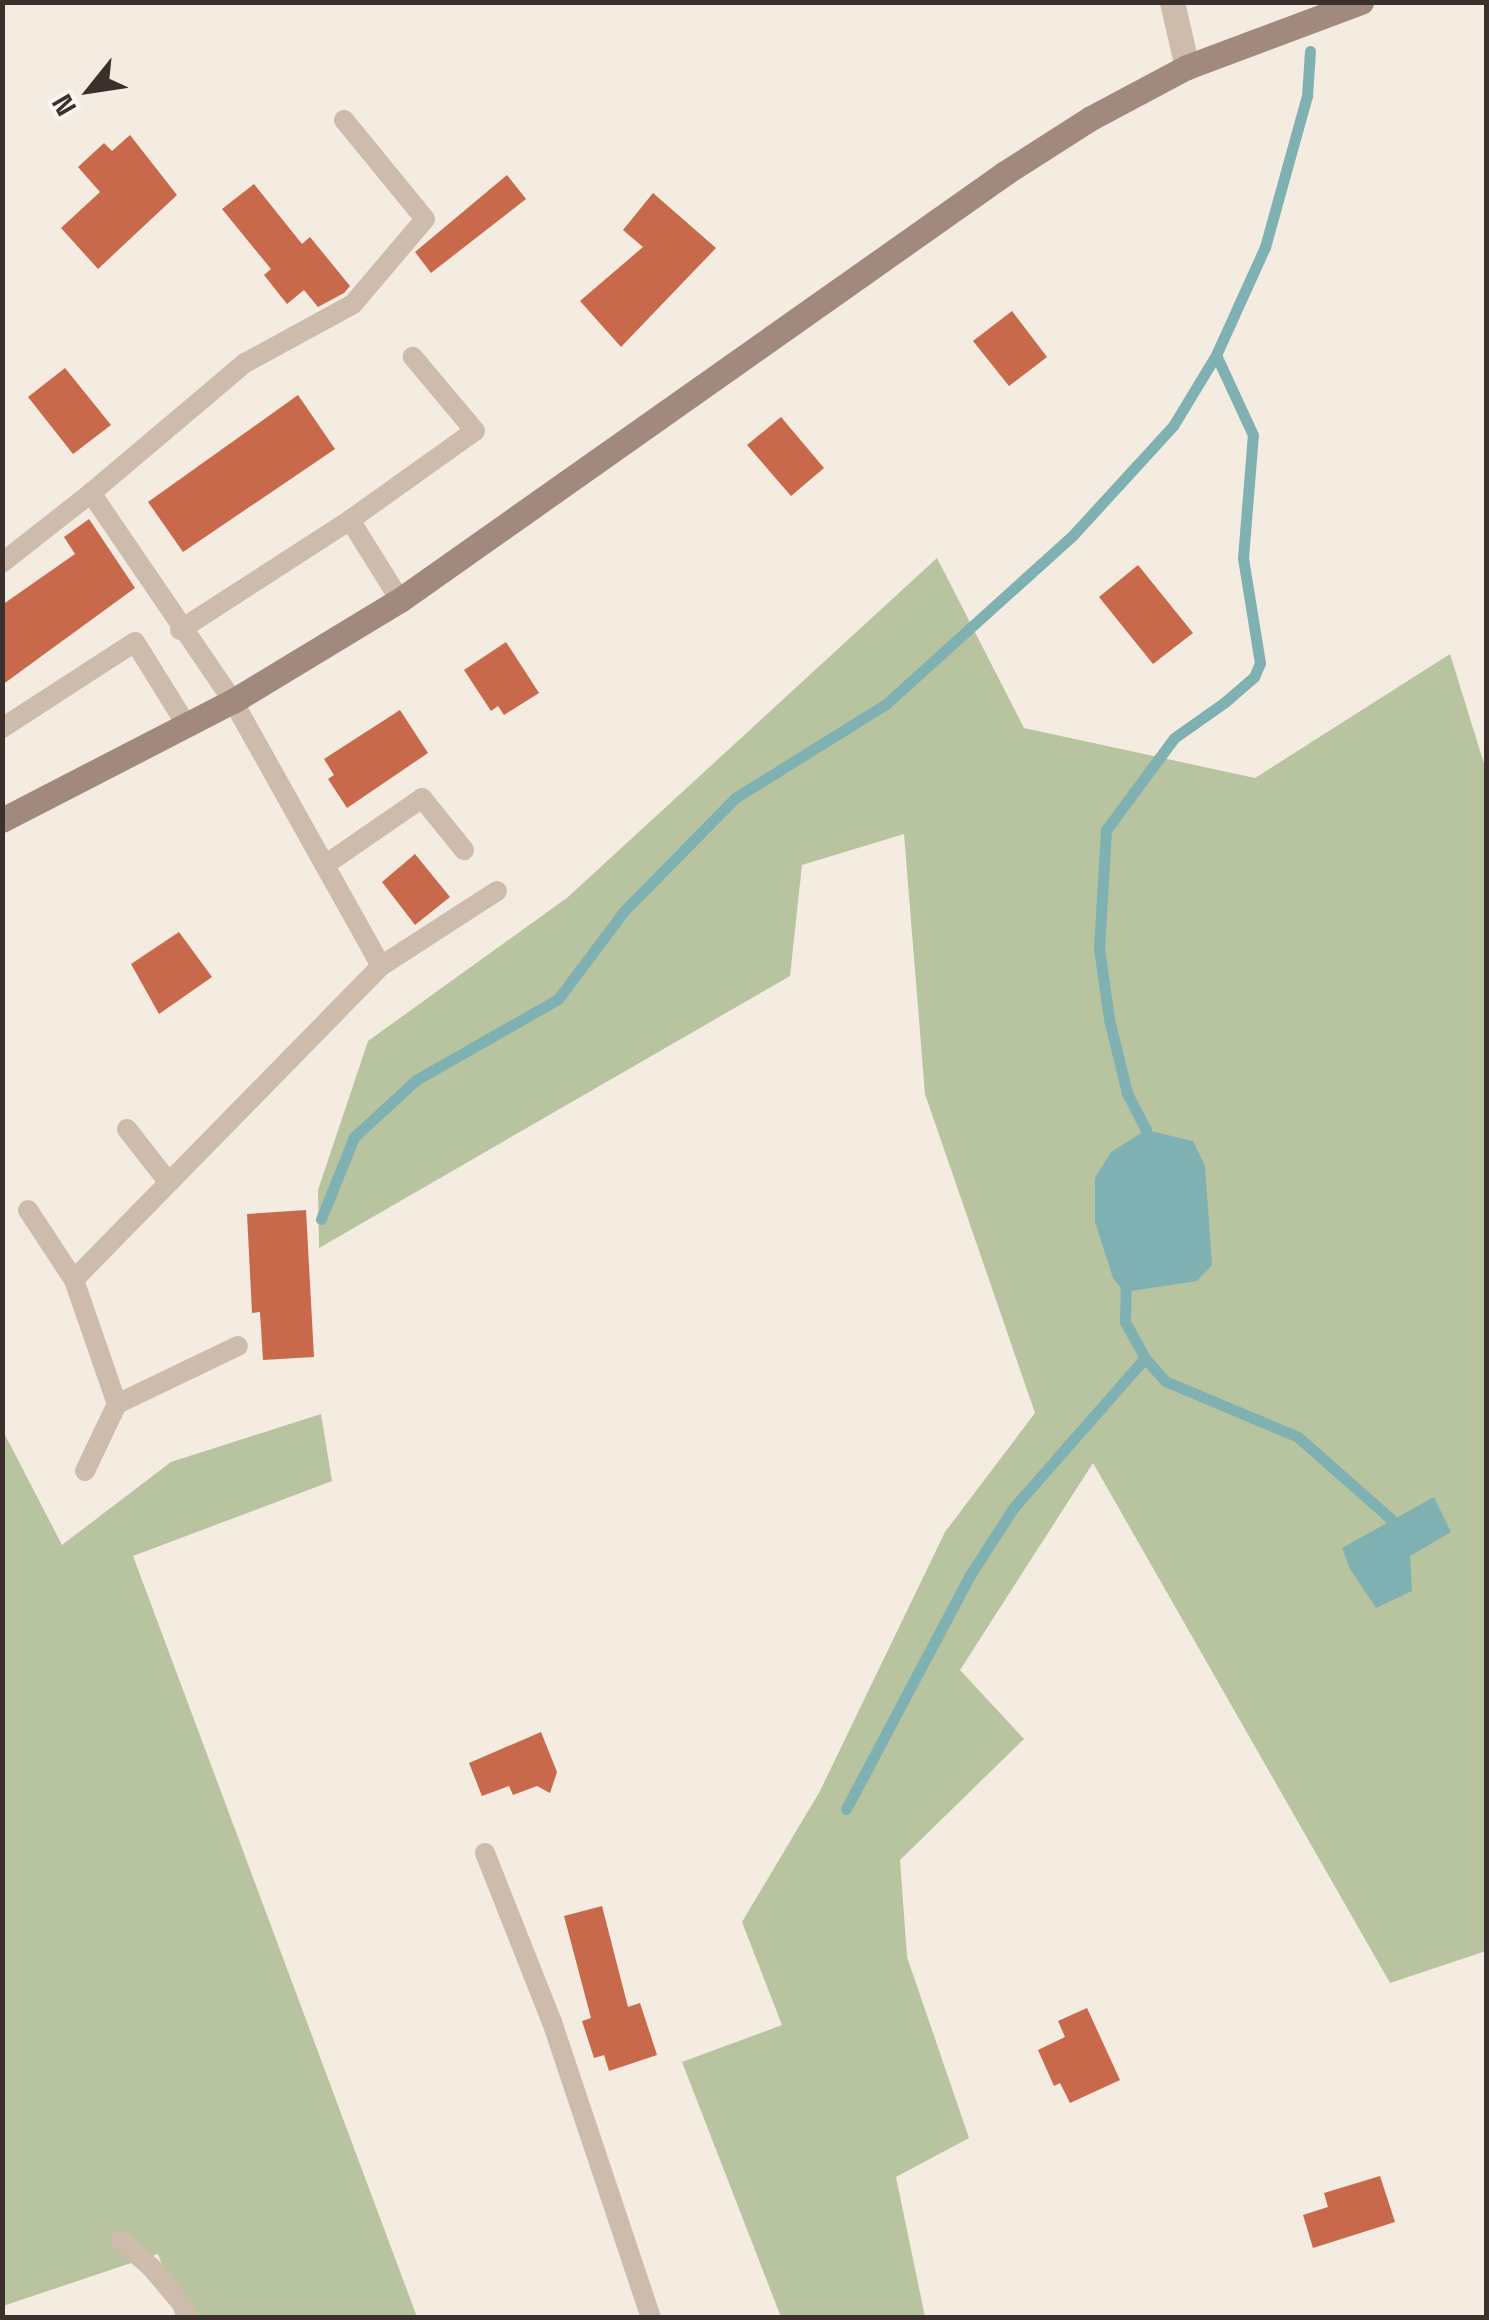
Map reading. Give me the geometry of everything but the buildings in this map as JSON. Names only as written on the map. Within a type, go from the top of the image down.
[{"type":"street","points":[[1172,2],[1187,67]]},
{"type":"street","points":[[2,820],[233,701],[400,600],[1004,172],[1091,118],[1187,67],[1362,2]]},
{"type":"lane","points":[[2,563],[246,363],[354,304],[425,219],[344,120]]},
{"type":"lane","points":[[180,630],[350,520],[474,431],[412,357]]},
{"type":"lane","points":[[91,493],[180,630],[233,701],[381,966]]},
{"type":"lane","points":[[350,520],[400,600]]},
{"type":"lane","points":[[2,728],[135,642],[187,726]]},
{"type":"lane","points":[[325,866],[422,798],[464,850]]},
{"type":"lane","points":[[74,1280],[381,966],[497,891]]},
{"type":"lane","points":[[127,1129],[169,1183]]},
{"type":"lane","points":[[28,1210],[74,1280],[117,1404]]},
{"type":"lane","points":[[85,1471],[117,1404],[238,1346]]},
{"type":"lane","points":[[485,1852],[552,2022],[651,2318]]},
{"type":"lane","points":[[120,2240],[182,2304],[187,2318]]},
{"type":"green space","points":[[937,558],[1024,728],[1255,778],[1450,654],[1486,770],[1486,1951],[1390,1983],[1093,1463],[960,1670],[1024,1739],[900,1860],[907,1957],[969,2138],[896,2177],[925,2317],[781,2317],[682,2062],[782,2025],[742,1922],[820,1791],[945,1532],[1035,1413],[925,1094],[904,834],[802,865],[790,976],[319,1248],[318,1190],[368,1041],[568,897]]},
{"type":"green space","points":[[321,1414],[332,1481],[133,1556],[417,2317],[181,2317],[158,2254],[3,2306],[2,1429],[62,1545],[171,1462]]},
{"type":"water","points":[[1146,1130],[1193,1141],[1205,1166],[1212,1265],[1197,1281],[1124,1292],[1113,1278],[1095,1222],[1095,1178],[1111,1152]]},
{"type":"water","points":[[1434,1497],[1451,1532],[1410,1556],[1412,1591],[1376,1608],[1350,1569],[1342,1548]]},
{"type":"waterway","points":[[321,1219],[354,1137],[416,1080],[558,999],[624,911],[735,798],[886,704],[1073,535],[1173,426],[1216,355],[1265,247],[1307,96],[1310,51]]},
{"type":"waterway","points":[[1144,1145],[1146,1130],[1127,1093],[1109,1019],[1099,948],[1106,830],[1174,738],[1254,677],[1260,663],[1243,558],[1253,435],[1216,355]]},
{"type":"waterway","points":[[1126,1277],[1125,1322],[1145,1358],[1165,1381],[1298,1437],[1391,1519]]},
{"type":"waterway","points":[[846,1809],[970,1575],[1014,1507],[1145,1358]]}]
